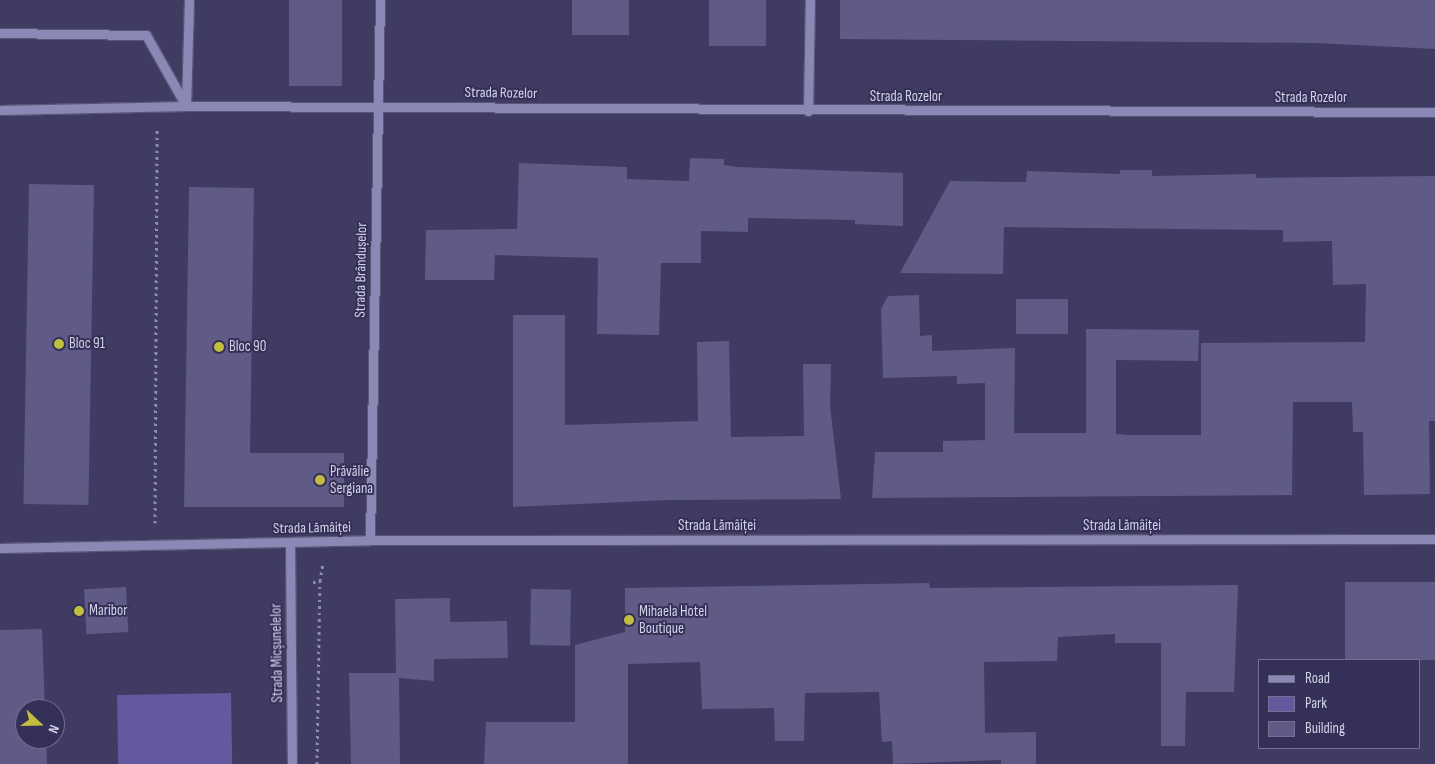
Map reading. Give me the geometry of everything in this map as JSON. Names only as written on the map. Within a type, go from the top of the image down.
[{"type":"street","points":[[186,106],[189,0]]},
{"type":"street","name":"Strada Brândușelor","points":[[370,540],[380,0]]},
{"type":"street","points":[[808,111],[810,0]]},
{"type":"street","points":[[0,33],[146,35],[186,106]]},
{"type":"street","name":"Strada Rozelor","points":[[0,110],[186,106],[808,111],[1435,112]]},
{"type":"street","name":"Strada Lămâiței","points":[[0,548],[370,540],[1435,539]]},
{"type":"street","name":"Strada Micșunelelor","points":[[290,542],[292,764]]},
{"type":"path","points":[[154,545],[157,106]]},
{"type":"path","points":[[317,764],[320,581],[326,542]]},
{"type":"path","points":[[290,582],[320,581]]},
{"type":"green space","points":[[231,693],[232,764],[118,764],[117,695]]},
{"type":"building","points":[[289,0],[342,0],[342,86],[289,86]]},
{"type":"building","points":[[572,0],[629,0],[629,35],[572,35]]},
{"type":"building","points":[[709,0],[766,0],[766,46],[709,46]]},
{"type":"building","points":[[840,0],[1435,0],[1435,49],[1316,43],[840,39]]},
{"type":"building","points":[[690,158],[724,159],[724,165],[737,167],[903,173],[903,226],[855,224],[855,220],[748,218],[748,232],[701,231],[701,263],[661,263],[659,335],[597,334],[598,258],[495,255],[494,280],[425,280],[426,230],[517,229],[519,163],[627,167],[627,179],[689,181]]},
{"type":"building","points":[[1120,170],[1152,170],[1152,176],[1256,174],[1256,178],[1435,176],[1435,421],[1429,421],[1430,494],[1364,495],[1363,432],[1353,432],[1352,402],[1293,402],[1292,495],[872,498],[875,452],[943,452],[943,441],[985,440],[985,383],[957,384],[957,376],[883,378],[881,309],[888,296],[919,295],[920,336],[932,335],[932,351],[1015,348],[1014,433],[1086,433],[1086,329],[1199,330],[1198,361],[1116,360],[1116,434],[1127,435],[1201,435],[1201,343],[1365,342],[1366,284],[1333,285],[1332,241],[1283,242],[1283,230],[1004,227],[1003,274],[900,273],[950,181],[1026,182],[1027,171],[1120,174]]},
{"type":"building","name":"Bloc 91","points":[[29,184],[94,185],[88,505],[23,504]]},
{"type":"building","name":"Bloc 90","points":[[189,187],[254,188],[250,453],[344,453],[344,507],[184,507]]},
{"type":"building","points":[[1016,299],[1068,299],[1068,334],[1016,334]]},
{"type":"building","points":[[513,315],[565,315],[565,425],[698,421],[697,342],[729,341],[731,437],[804,436],[803,364],[831,364],[830,406],[841,499],[667,500],[513,507]]},
{"type":"building","points":[[1345,582],[1435,582],[1435,660],[1345,659]]},
{"type":"building","points":[[929,583],[930,588],[1238,585],[1234,692],[1186,692],[1185,746],[1161,746],[1161,643],[1115,643],[1115,634],[1058,637],[1057,661],[984,662],[985,733],[1036,732],[1036,764],[1001,764],[1001,760],[893,764],[892,741],[882,742],[879,692],[805,693],[804,741],[775,741],[774,708],[702,709],[700,662],[628,664],[628,764],[484,764],[486,722],[575,722],[575,645],[625,632],[625,588]]},
{"type":"building","points":[[126,587],[128,632],[86,634],[84,589]]},
{"type":"building","points":[[531,589],[571,590],[570,646],[530,645]]},
{"type":"building","points":[[450,598],[450,622],[507,621],[508,658],[434,659],[434,681],[399,678],[400,764],[351,764],[349,673],[396,673],[395,599]]},
{"type":"building","points":[[42,629],[45,699],[15,699],[15,749],[46,749],[47,764],[0,764],[0,630]]},
{"type":"place","name":"Bloc 91","points":[[59,344]]},
{"type":"place","name":"Bloc 90","points":[[219,347]]},
{"type":"place","name":"Prăvălie Sergiana","points":[[320,480]]},
{"type":"place","name":"Maribor","points":[[79,611]]},
{"type":"place","name":"Mihaela Hotel Boutique","points":[[629,620]]}]
